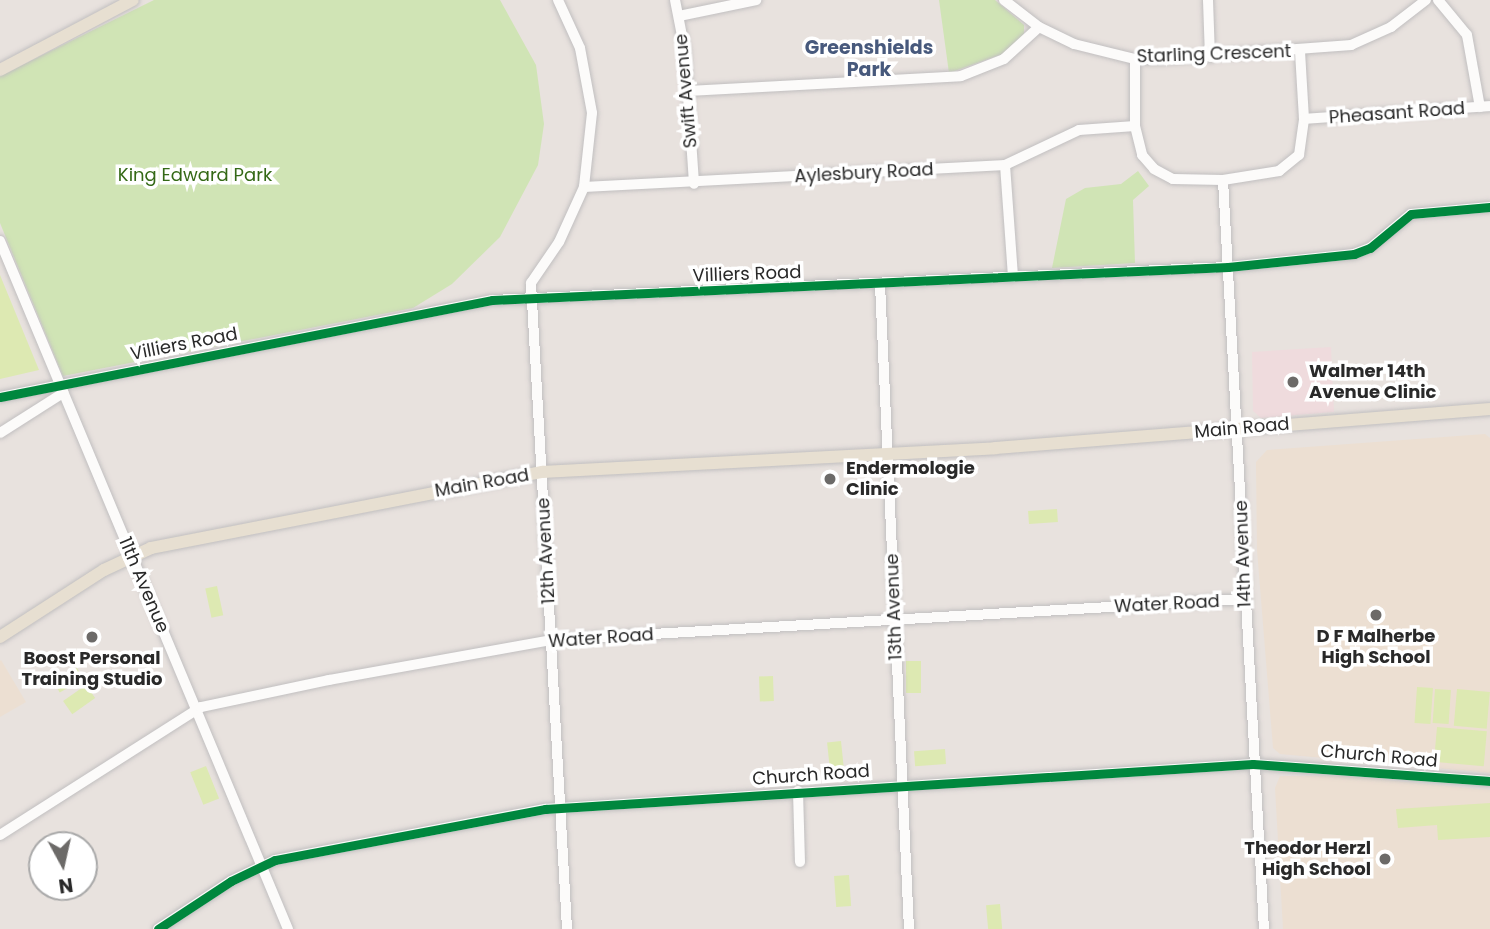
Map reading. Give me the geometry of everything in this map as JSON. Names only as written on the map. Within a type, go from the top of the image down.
[{"type":"main road","points":[[0,64],[133,0]]},
{"type":"main road","points":[[0,70],[89,22]]},
{"type":"main road","name":"Main Road","points":[[1237,432],[1490,409]]},
{"type":"main road","name":"Main Road","points":[[0,637],[131,555],[183,541],[543,472],[888,455],[1490,416]]},
{"type":"street","points":[[532,298],[532,280],[559,242],[584,187],[591,144],[590,82],[580,48],[558,0]]},
{"type":"street","name":"Swift Avenue","points":[[675,0],[688,90],[694,184]]},
{"type":"street","points":[[679,16],[756,0]]},
{"type":"street","name":"Starling Crescent","points":[[1004,0],[1039,27],[1094,50],[1135,59],[1300,51],[1373,37],[1426,0]]},
{"type":"street","points":[[1208,0],[1210,57]]},
{"type":"street","points":[[1438,0],[1467,35],[1485,106]]},
{"type":"street","points":[[688,90],[961,76],[1004,59],[1039,27]]},
{"type":"street","points":[[1135,59],[1136,126],[1142,155],[1162,175],[1223,180],[1279,171],[1294,162],[1303,145],[1300,51]]},
{"type":"street","name":"Pheasant Road","points":[[1304,119],[1485,106]]},
{"type":"street","name":"Aylesbury Road","points":[[584,187],[694,184],[1004,165],[1021,161],[1079,130],[1136,126]]},
{"type":"street","points":[[1004,165],[1013,277]]},
{"type":"street","name":"14th Avenue","points":[[1223,180],[1264,929]]},
{"type":"street","name":"Villiers Road","points":[[0,397],[62,389],[473,302],[1228,267],[1354,254],[1370,248],[1411,214],[1490,207]]},
{"type":"street","name":"11th Avenue","points":[[0,241],[288,929]]},
{"type":"street","name":"13th Avenue","points":[[880,284],[909,929]]},
{"type":"street","name":"12th Avenue","points":[[532,298],[567,929]]},
{"type":"street","points":[[0,433],[62,389]]},
{"type":"street","name":"Water Road","points":[[0,835],[197,710],[223,701],[551,640],[1245,599]]},
{"type":"street","name":"Church Road","points":[[158,929],[261,865],[560,808],[1253,764],[1490,781]]},
{"type":"street","points":[[798,791],[800,862]]},
{"type":"shaded area","name":"Walmer 14th Avenue Clinic","points":[[1331,347],[1334,412],[1261,418],[1253,411],[1252,352]]},
{"type":"shaded area","name":"D F Malherbe High School","points":[[1485,434],[1490,438],[1490,773],[1280,754],[1273,748],[1257,550],[1256,462],[1267,450]]},
{"type":"shaded area","points":[[0,661],[26,702],[0,717]]},
{"type":"shaded area","name":"Theodor Herzl High School","points":[[1280,776],[1344,776],[1490,790],[1490,929],[1283,929],[1275,788]]},
{"type":"green space","name":"King Edward Park","points":[[154,0],[500,0],[536,65],[544,124],[538,165],[500,237],[452,284],[413,308],[63,376],[0,223],[0,76]]},
{"type":"green space","points":[[939,0],[995,0],[1024,25],[1024,34],[1002,54],[949,73]]},
{"type":"green space","points":[[1138,171],[1149,186],[1133,200],[1135,263],[1052,268],[1066,199],[1085,188],[1121,184]]},
{"type":"green space","points":[[0,275],[39,370],[0,379]]},
{"type":"green space","points":[[1057,509],[1058,522],[1029,524],[1028,511]]},
{"type":"green space","points":[[217,586],[223,615],[211,618],[205,588]]},
{"type":"green space","points":[[906,661],[921,661],[921,693],[906,693]]},
{"type":"green space","points":[[77,668],[83,679],[60,692],[53,681]]},
{"type":"green space","points":[[759,676],[773,676],[774,701],[760,701]]},
{"type":"green space","points":[[86,685],[95,698],[72,714],[63,701]]},
{"type":"green space","points":[[1417,687],[1433,688],[1430,724],[1414,723]]},
{"type":"green space","points":[[1435,689],[1451,690],[1449,724],[1433,723]]},
{"type":"green space","points":[[1457,689],[1490,692],[1487,729],[1454,726]]},
{"type":"green space","points":[[1437,727],[1487,731],[1484,766],[1434,762]]},
{"type":"green space","points":[[841,741],[844,769],[830,770],[827,742]]},
{"type":"green space","points":[[945,749],[946,764],[915,766],[914,751]]},
{"type":"green space","points":[[206,766],[219,798],[203,805],[190,772]]},
{"type":"green space","points":[[1490,803],[1490,837],[1438,840],[1437,825],[1398,828],[1396,809]]},
{"type":"green space","points":[[849,875],[851,906],[836,907],[834,876]]},
{"type":"green space","points":[[1000,904],[1002,929],[988,929],[986,905]]},
{"type":"cycle path","points":[[0,397],[492,300],[1228,267],[1354,254],[1370,248],[1411,214],[1490,207]]},
{"type":"cycle path","points":[[158,929],[231,881],[275,860],[545,809],[1253,764],[1490,781]]},
{"type":"place","name":"Walmer 14th Avenue Clinic","points":[[1293,382]]},
{"type":"place","name":"Endermologie Clinic","points":[[830,479]]},
{"type":"place","name":"D F Malherbe High School","points":[[1376,615]]},
{"type":"place","name":"Boost Personal Training Studio","points":[[92,637]]},
{"type":"place","name":"Theodor Herzl High School","points":[[1385,859]]},
{"type":"district","name":"Greenshields Park","points":[[869,59]]}]
